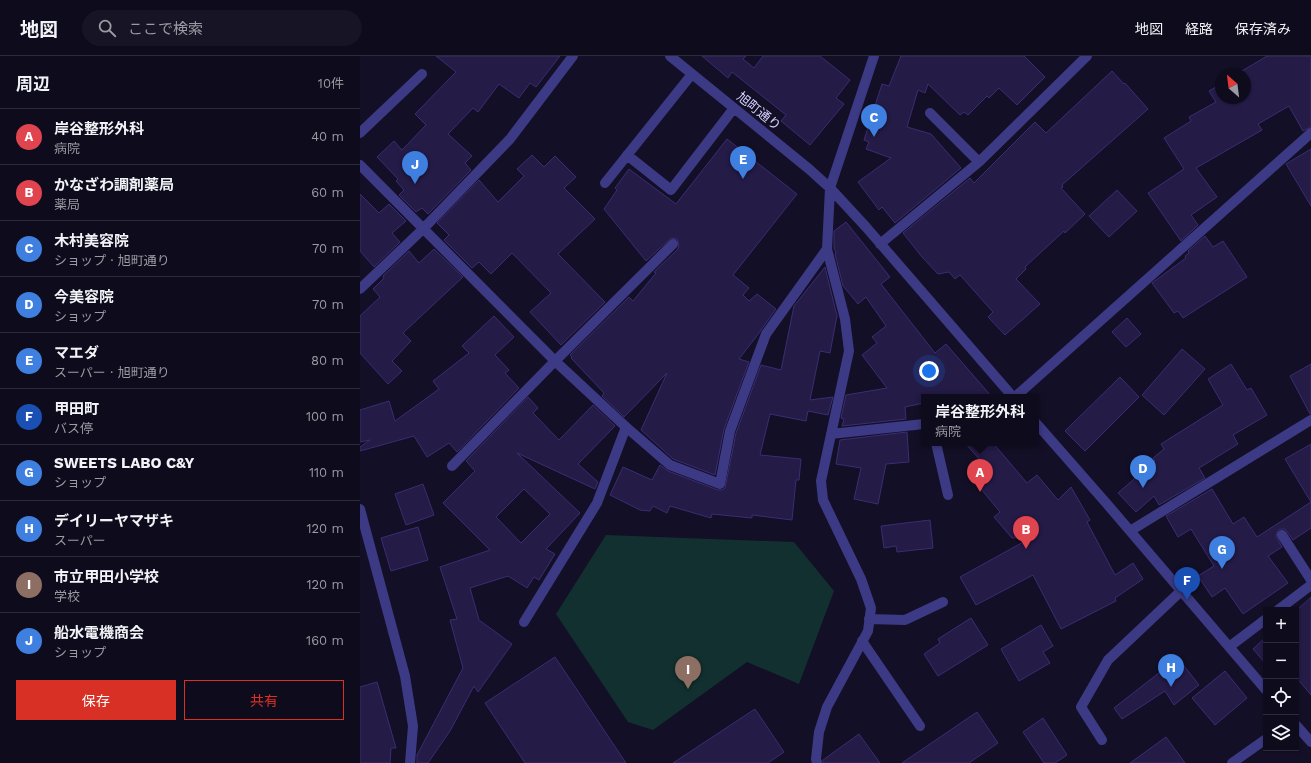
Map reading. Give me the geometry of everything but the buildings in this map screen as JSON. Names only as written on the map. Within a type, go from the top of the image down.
[{"type":"street","points":[[360,289],[423,229],[510,139],[574,56]]},
{"type":"street","name":"旭町通り","points":[[670,56],[809,169],[830,188],[1011,394]]},
{"type":"street","points":[[817,763],[816,759],[819,732],[827,707],[868,631],[871,608],[861,578],[822,500],[821,481],[849,350],[845,319],[828,249],[830,188],[874,56]]},
{"type":"street","points":[[880,244],[979,162],[1087,56]]},
{"type":"street","points":[[360,133],[422,74]]},
{"type":"street","points":[[605,183],[692,74]]},
{"type":"street","points":[[627,155],[671,190],[734,108]]},
{"type":"street","points":[[930,113],[979,162]]},
{"type":"street","points":[[1017,394],[1311,133]]},
{"type":"street","points":[[360,165],[555,361],[626,427],[670,465],[720,484],[730,431],[766,334],[828,249]]},
{"type":"street","points":[[452,466],[673,244]]},
{"type":"street","points":[[1130,531],[1311,420]]},
{"type":"street","points":[[831,434],[921,424]]},
{"type":"street","points":[[524,622],[598,503],[626,427]]},
{"type":"street","points":[[1039,427],[1107,504],[1263,687]]},
{"type":"street","points":[[937,446],[948,495]]},
{"type":"street","points":[[360,509],[405,676],[413,726],[410,763]]},
{"type":"street","points":[[1282,535],[1311,580]]},
{"type":"street","points":[[1282,607],[1311,585]]},
{"type":"street","points":[[1102,740],[1081,707],[1108,660],[1181,591]]},
{"type":"street","points":[[869,618],[906,620],[943,602]]},
{"type":"street","points":[[1229,647],[1263,621]]},
{"type":"street","points":[[862,641],[920,726]]},
{"type":"street","points":[[1299,728],[1311,741]]},
{"type":"street","points":[[1232,763],[1263,741]]},
{"type":"green space","points":[[606,535],[794,542],[834,591],[799,684],[747,662],[653,730],[628,722],[556,614]]},
{"type":"place","name":"木村美容院","points":[[874,137]]},
{"type":"place","name":"マエダ","points":[[743,179]]},
{"type":"place","name":"船水電機商会","points":[[415,184]]},
{"type":"place","name":"今美容院","points":[[1143,488]]},
{"type":"place","name":"岸谷整形外科","points":[[980,492]]},
{"type":"place","name":"かなざわ調剤薬局","points":[[1026,549]]},
{"type":"place","name":"SWEETS LABO C&Y","points":[[1222,569]]},
{"type":"place","name":"甲田町","points":[[1187,600]]},
{"type":"place","name":"デイリーヤマザキ","points":[[1171,687]]},
{"type":"place","name":"市立甲田小学校","points":[[688,689]]}]
